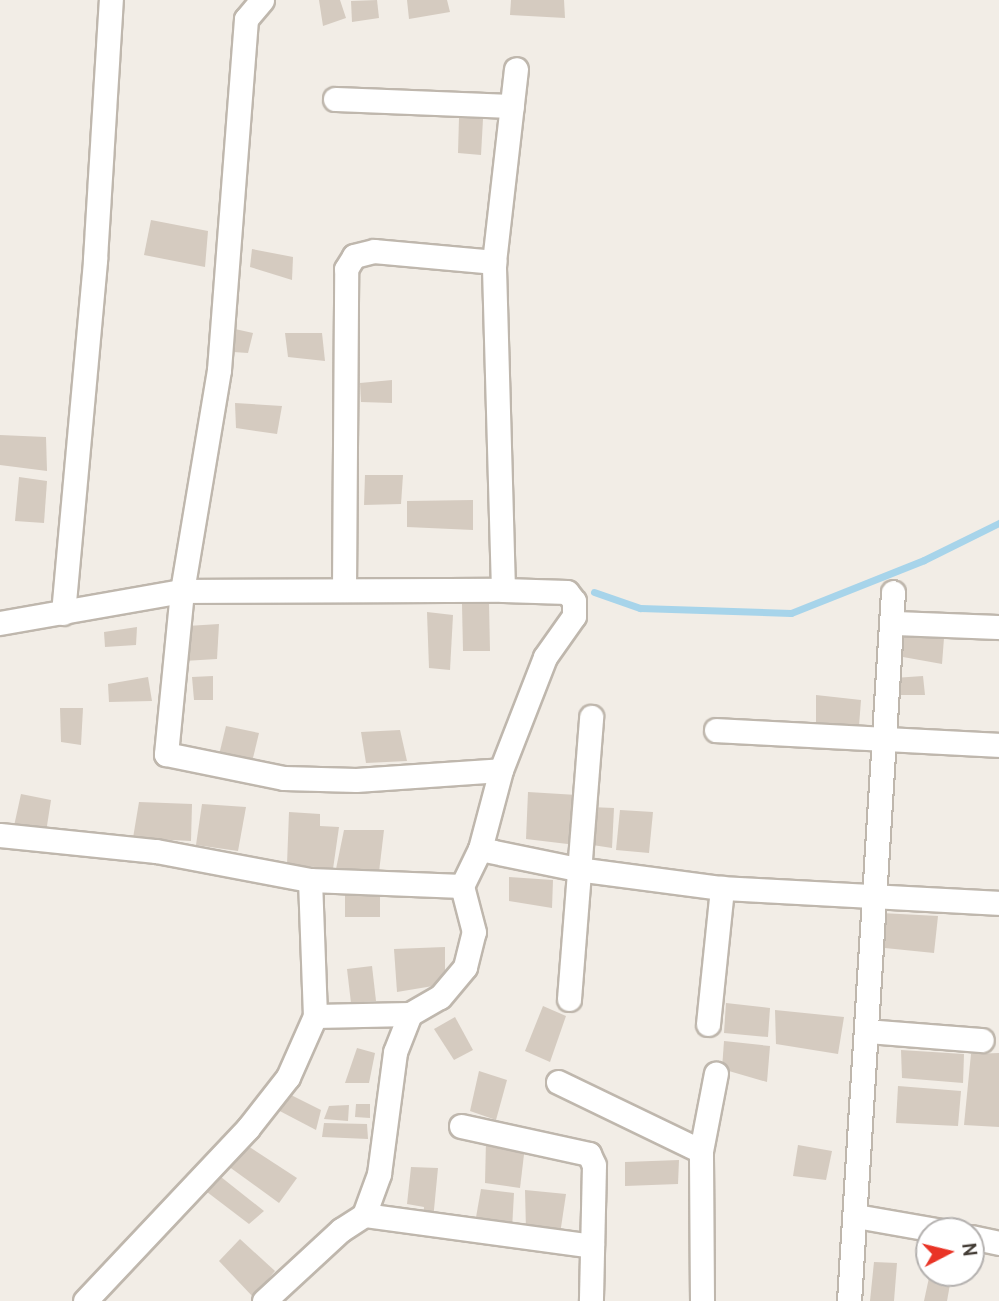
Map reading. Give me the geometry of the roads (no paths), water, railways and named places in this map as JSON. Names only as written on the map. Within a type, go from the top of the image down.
[{"type":"street","points":[[63,613],[95,259],[111,0]]},
{"type":"street","points":[[261,0],[246,19],[219,370],[182,591],[166,754],[284,778],[356,780],[501,770]]},
{"type":"street","points":[[503,590],[494,262],[516,69]]},
{"type":"street","points":[[335,99],[512,106]]},
{"type":"street","points":[[344,590],[346,269],[354,256],[374,251],[494,262]]},
{"type":"street","points":[[0,623],[182,591],[503,590],[566,592],[574,601],[573,615],[545,657],[501,770],[481,849],[462,886],[474,932],[465,967],[440,997],[410,1014],[315,1016]]},
{"type":"street","points":[[849,1301],[884,741],[894,622],[893,592]]},
{"type":"street","points":[[894,622],[999,627]]},
{"type":"street","points":[[569,999],[577,869],[591,718]]},
{"type":"street","points":[[716,730],[999,745]]},
{"type":"street","points":[[0,835],[156,851],[310,880],[462,886]]},
{"type":"street","points":[[481,849],[577,869],[722,888],[999,903]]},
{"type":"street","points":[[85,1301],[248,1128],[288,1077],[315,1016],[310,880]]},
{"type":"street","points":[[708,1024],[722,888]]},
{"type":"street","points":[[264,1301],[332,1237],[364,1215],[379,1174],[395,1052],[410,1014]]},
{"type":"street","points":[[867,1031],[982,1040]]},
{"type":"street","points":[[702,1301],[701,1151],[716,1073]]},
{"type":"street","points":[[558,1082],[701,1151]]},
{"type":"street","points":[[461,1126],[589,1154],[594,1165],[591,1301]]},
{"type":"street","points":[[364,1215],[592,1246]]},
{"type":"street","points":[[856,1216],[915,1226]]},
{"type":"waterway","points":[[594,592],[640,608],[791,613],[924,560],[999,523]]}]
